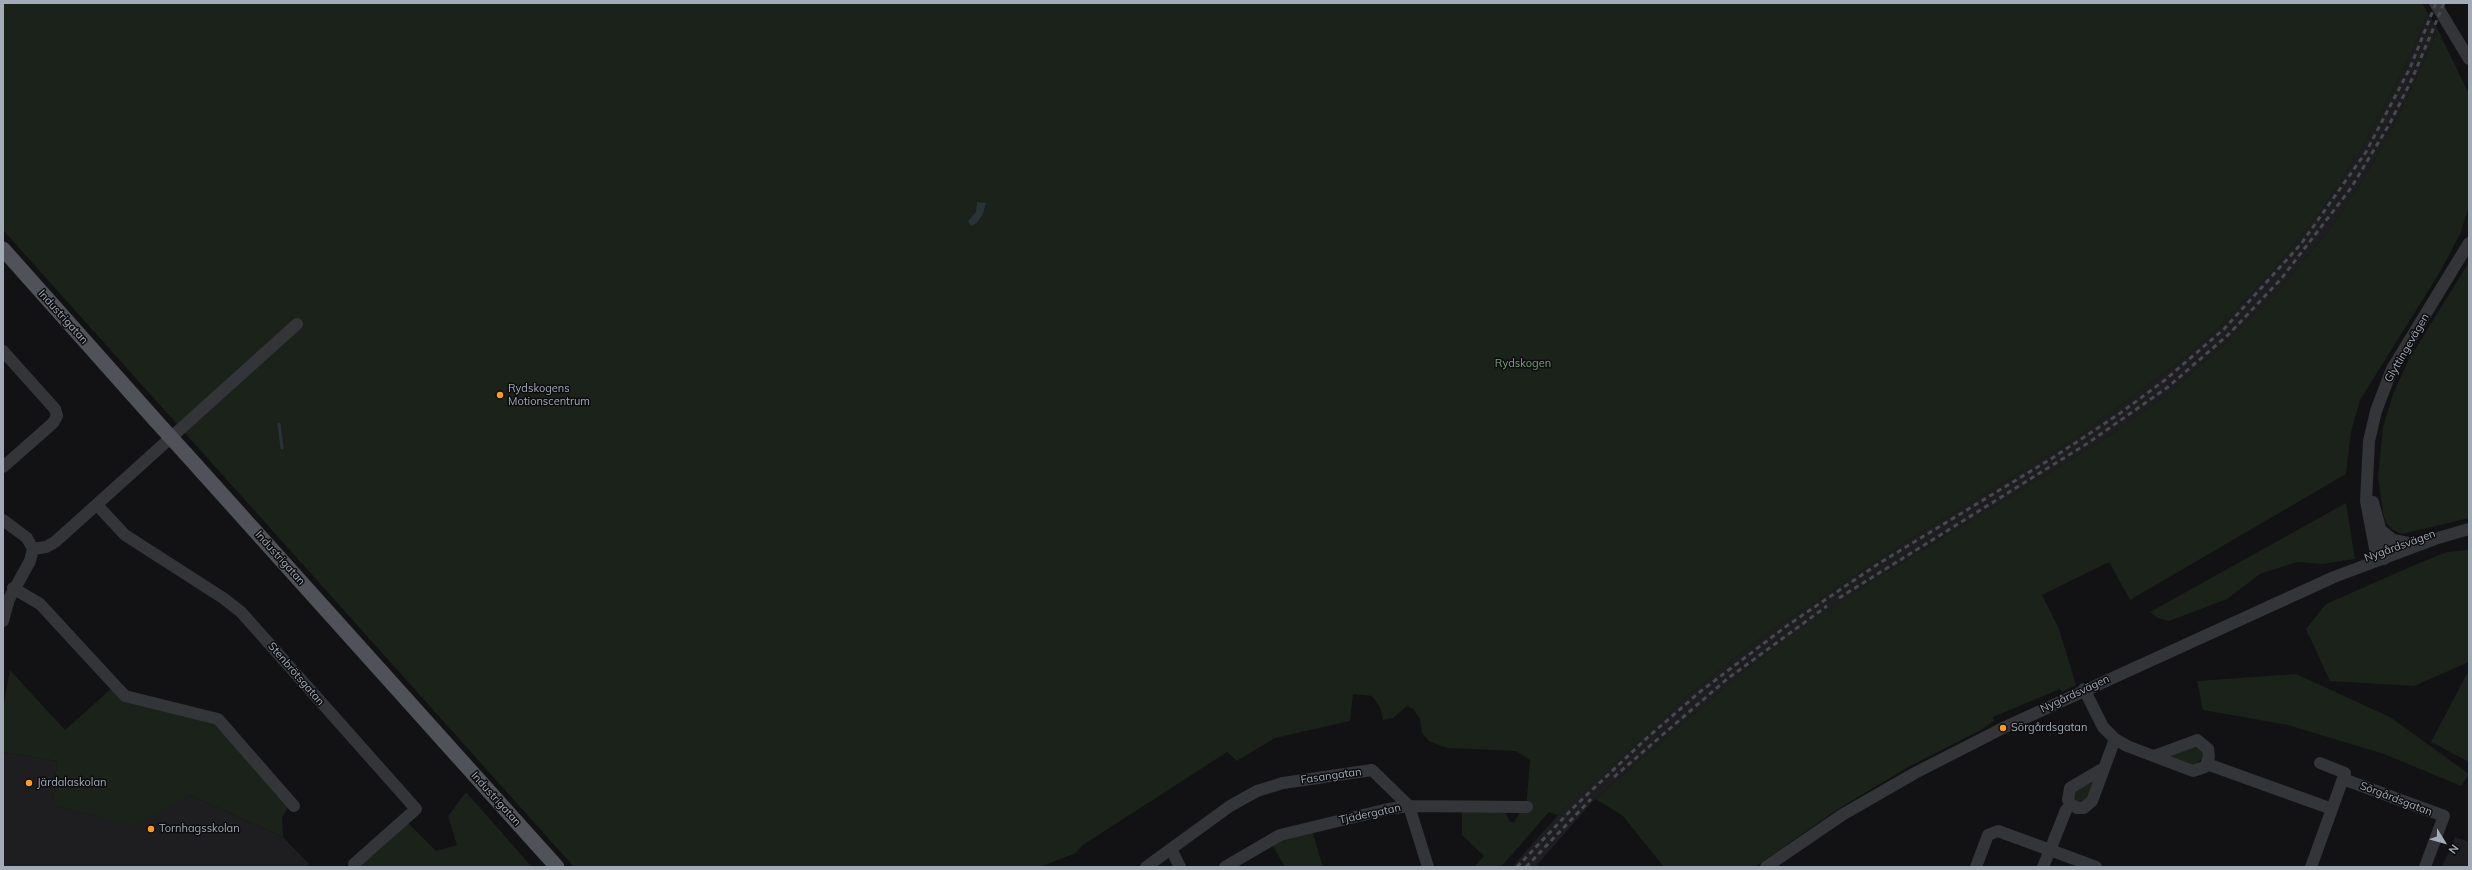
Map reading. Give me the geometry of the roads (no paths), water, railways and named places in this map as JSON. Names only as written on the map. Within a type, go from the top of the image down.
[{"type":"main road","name":"Industrigatan","points":[[3,249],[557,867]]},
{"type":"street","points":[[2435,3],[2469,59]]},
{"type":"street","name":"Glyttingevägen","points":[[2382,554],[2366,501],[2367,462],[2376,411],[2392,369],[2469,243]]},
{"type":"street","points":[[33,549],[50,546],[297,324]]},
{"type":"street","points":[[3,352],[55,409],[57,416],[53,422],[3,467]]},
{"type":"street","name":"Glyttingevägen","points":[[2367,462],[2372,499],[2381,530],[2382,554]]},
{"type":"street","name":"Stenbrötsgatan","points":[[96,505],[125,535],[223,598],[241,612],[416,809],[354,864]]},
{"type":"street","points":[[3,520],[27,538],[33,549],[30,561],[13,588],[3,621]]},
{"type":"street","name":"Nygårdsvägen","points":[[1766,867],[1842,816],[1915,773],[2084,689],[2334,578],[2382,554],[2408,543],[2469,523]]},
{"type":"street","name":"Nygårdsvägen","points":[[2382,554],[2469,529]]},
{"type":"street","points":[[2381,530],[2393,540],[2408,543]]},
{"type":"street","points":[[13,588],[40,604],[125,696],[218,719],[294,806]]},
{"type":"street","points":[[2084,689],[2097,720],[2115,740],[2154,756],[2194,771],[2201,770],[2207,764],[2208,749],[2197,740],[2154,756]]},
{"type":"street","points":[[2104,768],[2070,788],[2068,800],[2071,804],[2077,808],[2088,806],[2092,801],[2115,740]]},
{"type":"street","points":[[2207,764],[2332,809]]},
{"type":"street","name":"Sörgårdsgatan","points":[[2320,764],[2345,773],[2343,779],[2444,816],[2425,867]]},
{"type":"street","name":"Fasangatan","points":[[1146,867],[1243,798],[1283,783],[1372,770],[1409,806]]},
{"type":"street","points":[[2311,867],[2343,779]]},
{"type":"street","points":[[2043,867],[2066,810],[2071,804]]},
{"type":"street","points":[[1409,806],[1527,807]]},
{"type":"street","name":"Tjädergatan","points":[[1226,867],[1270,840],[1290,832],[1388,809],[1409,806],[1428,867]]},
{"type":"street","points":[[1976,867],[1988,835],[1998,831],[2096,867]]},
{"type":"street","points":[[1171,849],[1180,867]]},
{"type":"waterway","points":[[279,424],[282,448]]},
{"type":"railway","points":[[1517,867],[1573,808],[1648,737],[1701,691],[1788,625],[1878,564],[2054,457],[2119,414],[2165,380],[2224,329],[2301,244],[2366,152],[2410,68],[2436,3]]},
{"type":"railway","points":[[1839,598],[2088,443],[2168,387],[2229,334],[2281,279],[2351,188],[2390,123],[2412,79],[2444,3]]},
{"type":"railway","points":[[1614,777],[1727,679],[1827,606]]},
{"type":"railway","points":[[1526,867],[1591,799]]},
{"type":"place","name":"Rydskogens Motionscentrum","points":[[500,395]]},
{"type":"place","name":"Sörgårdsgatan","points":[[2003,728]]},
{"type":"place","name":"Järdalaskolan","points":[[29,783]]},
{"type":"place","name":"Tornhagsskolan","points":[[151,829]]},
{"type":"park label","name":"Rydskogen","points":[[1523,364]]}]
